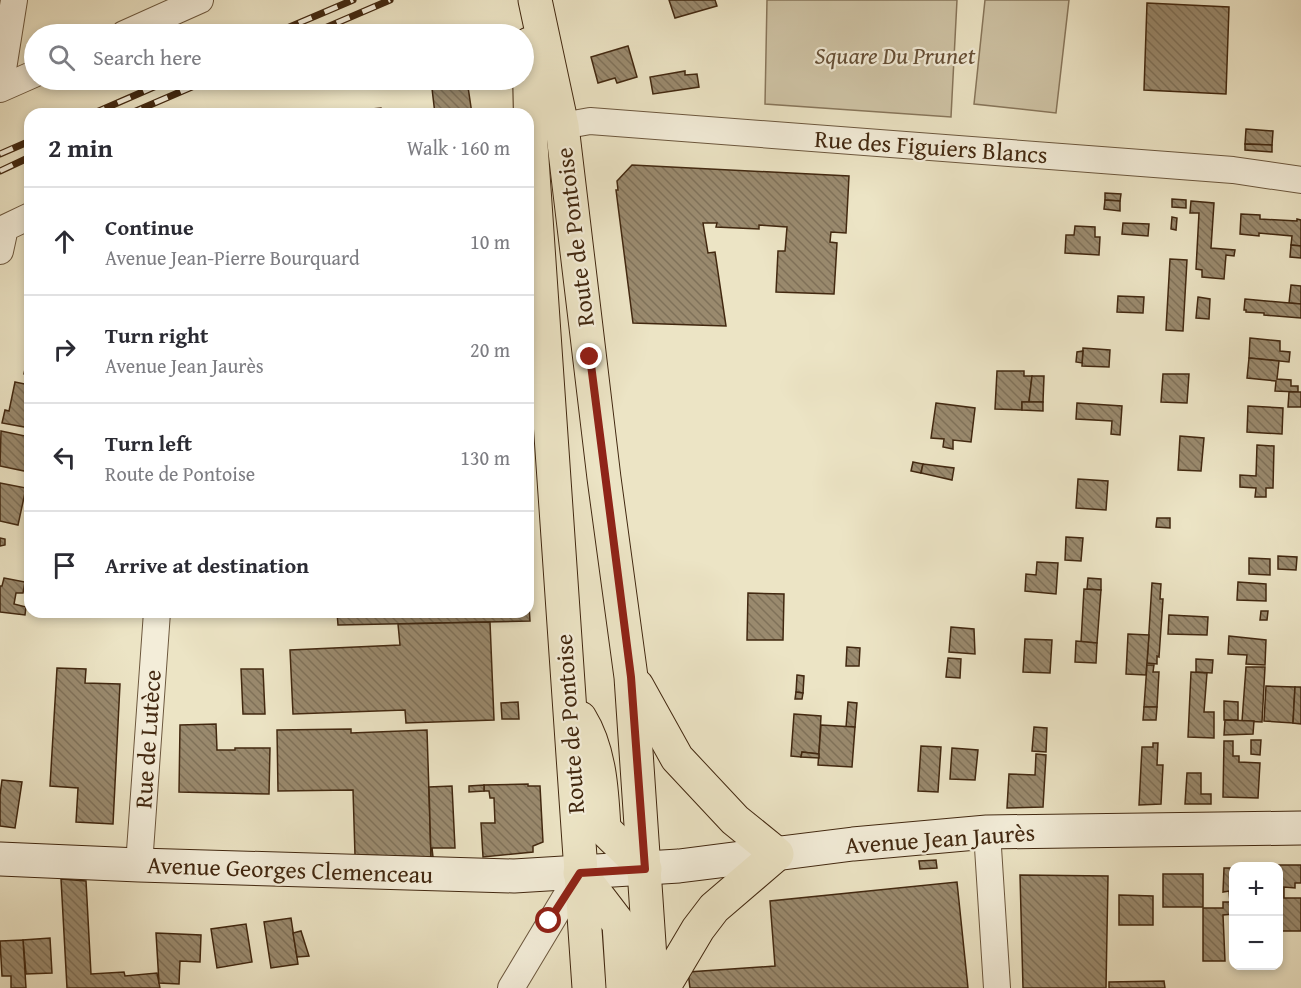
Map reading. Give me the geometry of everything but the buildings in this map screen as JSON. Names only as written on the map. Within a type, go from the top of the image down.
[{"type":"main road","name":"Route de Pontoise","points":[[529,0],[529,24]]},
{"type":"main road","name":"Route de Pontoise","points":[[535,0],[561,126],[631,677],[652,988]]},
{"type":"main road","name":"Route de Pontoise","points":[[530,90],[530,108]]},
{"type":"main road","name":"Route de Pontoise","points":[[534,190],[589,988]]},
{"type":"main road","points":[[631,677],[677,758],[735,820],[777,854],[714,908],[698,929],[663,988]]},
{"type":"main road","points":[[568,700],[588,732],[602,785],[604,829],[645,869]]},
{"type":"main road","name":"Avenue Jean Jaurès","points":[[580,873],[645,869],[853,844],[987,832],[1301,828]]},
{"type":"main road","name":"Avenue Georges Clemenceau","points":[[0,859],[514,876],[580,873]]},
{"type":"main road","points":[[580,873],[619,924],[623,988]]},
{"type":"street","points":[[0,88],[14,0]]},
{"type":"street","points":[[146,24],[200,0]]},
{"type":"street","points":[[0,88],[24,78]]},
{"type":"street","name":"Rue des Figuiers Blancs","points":[[561,126],[590,121],[1233,171],[1301,180]]},
{"type":"street","points":[[0,251],[5,228],[24,219]]},
{"type":"street","name":"Rue de Lutèce","points":[[139,865],[157,618]]},
{"type":"street","points":[[987,832],[997,988]]},
{"type":"street","points":[[511,988],[549,921],[580,873]]},
{"type":"green space","name":"Square Du Prunet","points":[[767,0],[957,0],[951,117],[765,104]]},
{"type":"green space","points":[[985,0],[1069,0],[1056,113],[974,104]]},
{"type":"railway","points":[[297,24],[353,0]]},
{"type":"railway","points":[[334,24],[390,0]]},
{"type":"railway","points":[[106,108],[147,90]]},
{"type":"railway","points":[[143,108],[185,90]]},
{"type":"railway","points":[[0,154],[24,144]]},
{"type":"railway","points":[[0,171],[24,160]]},
{"type":"route","points":[[549,921],[580,873],[645,869],[631,677],[590,357]]}]
